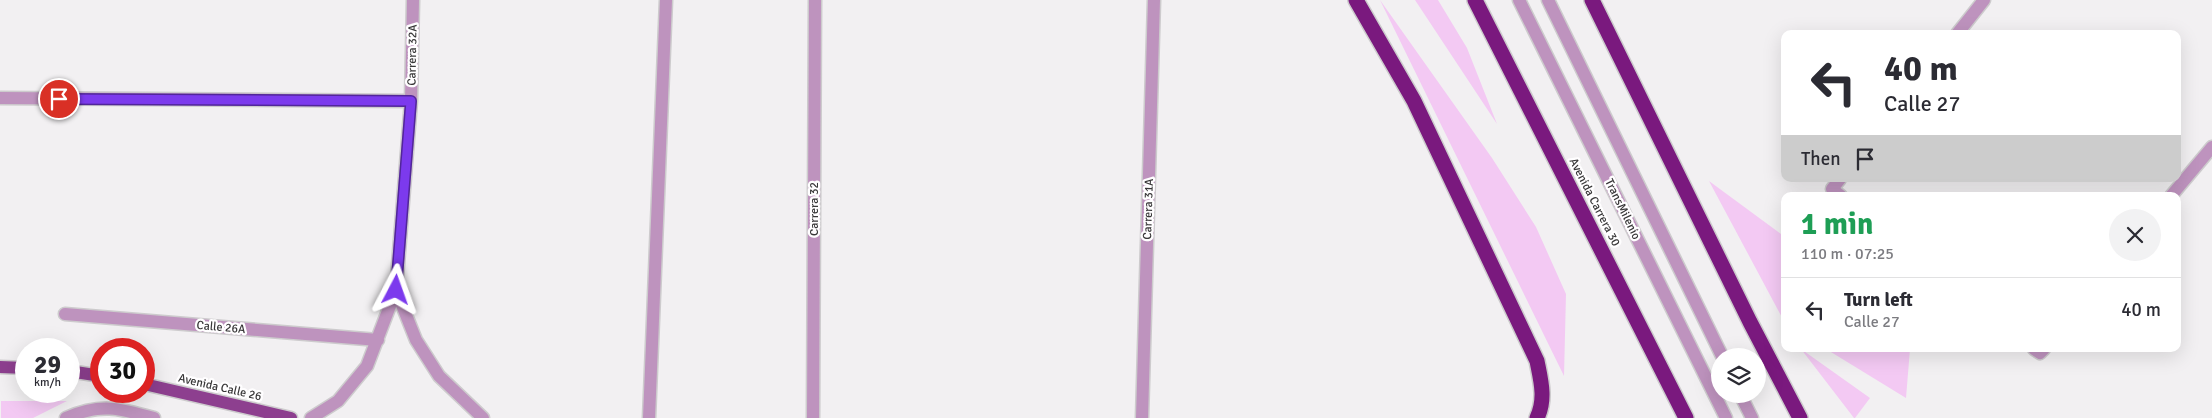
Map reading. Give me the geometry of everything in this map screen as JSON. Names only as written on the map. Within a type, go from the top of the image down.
[{"type":"highway","points":[[1356,0],[1414,101],[1537,361],[1543,390],[1541,411],[1538,418]]},
{"type":"highway","name":"Avenida Carrera 30","points":[[1475,0],[1686,418]]},
{"type":"highway","points":[[1592,0],[1745,314],[1800,418]]},
{"type":"main road","points":[[0,366],[15,367]]},
{"type":"main road","name":"Avenida Calle 26","points":[[155,387],[291,418]]},
{"type":"street","name":"Carrera 32A","points":[[311,418],[338,401],[356,382],[367,366],[396,290],[411,101],[413,0]]},
{"type":"street","points":[[649,418],[666,0]]},
{"type":"street","name":"Carrera 32","points":[[813,418],[814,0]]},
{"type":"street","name":"Carrera 31A","points":[[1142,418],[1154,0]]},
{"type":"street","name":"TransMilenio","points":[[1519,0],[1726,418]]},
{"type":"street","name":"TransMilenio","points":[[1548,0],[1718,348]]},
{"type":"street","points":[[1960,30],[1984,0]]},
{"type":"street","points":[[0,98],[411,101]]},
{"type":"street","points":[[2174,192],[2212,147]]},
{"type":"street","name":"Carrera 32A","points":[[396,290],[416,340],[439,376],[483,418]]},
{"type":"street","name":"Calle 26A","points":[[65,314],[378,340]]},
{"type":"street","points":[[1744,403],[1752,418]]},
{"type":"street","points":[[66,418],[88,409],[110,408],[154,418]]},
{"type":"shaded area","points":[[1380,0],[1492,158],[1536,227],[1566,294],[1564,376]]},
{"type":"shaded area","points":[[1415,0],[1438,0],[1467,48],[1497,124]]},
{"type":"shaded area","points":[[1709,181],[1781,234],[1781,316]]},
{"type":"shaded area","points":[[1803,352],[1870,398],[1854,418]]},
{"type":"shaded area","points":[[1831,352],[1910,352],[1906,398]]},
{"type":"shaded area","points":[[1,401],[15,401],[15,403],[63,403],[33,418],[1,418]]},
{"type":"route","points":[[59,99],[411,101],[396,290]]}]
